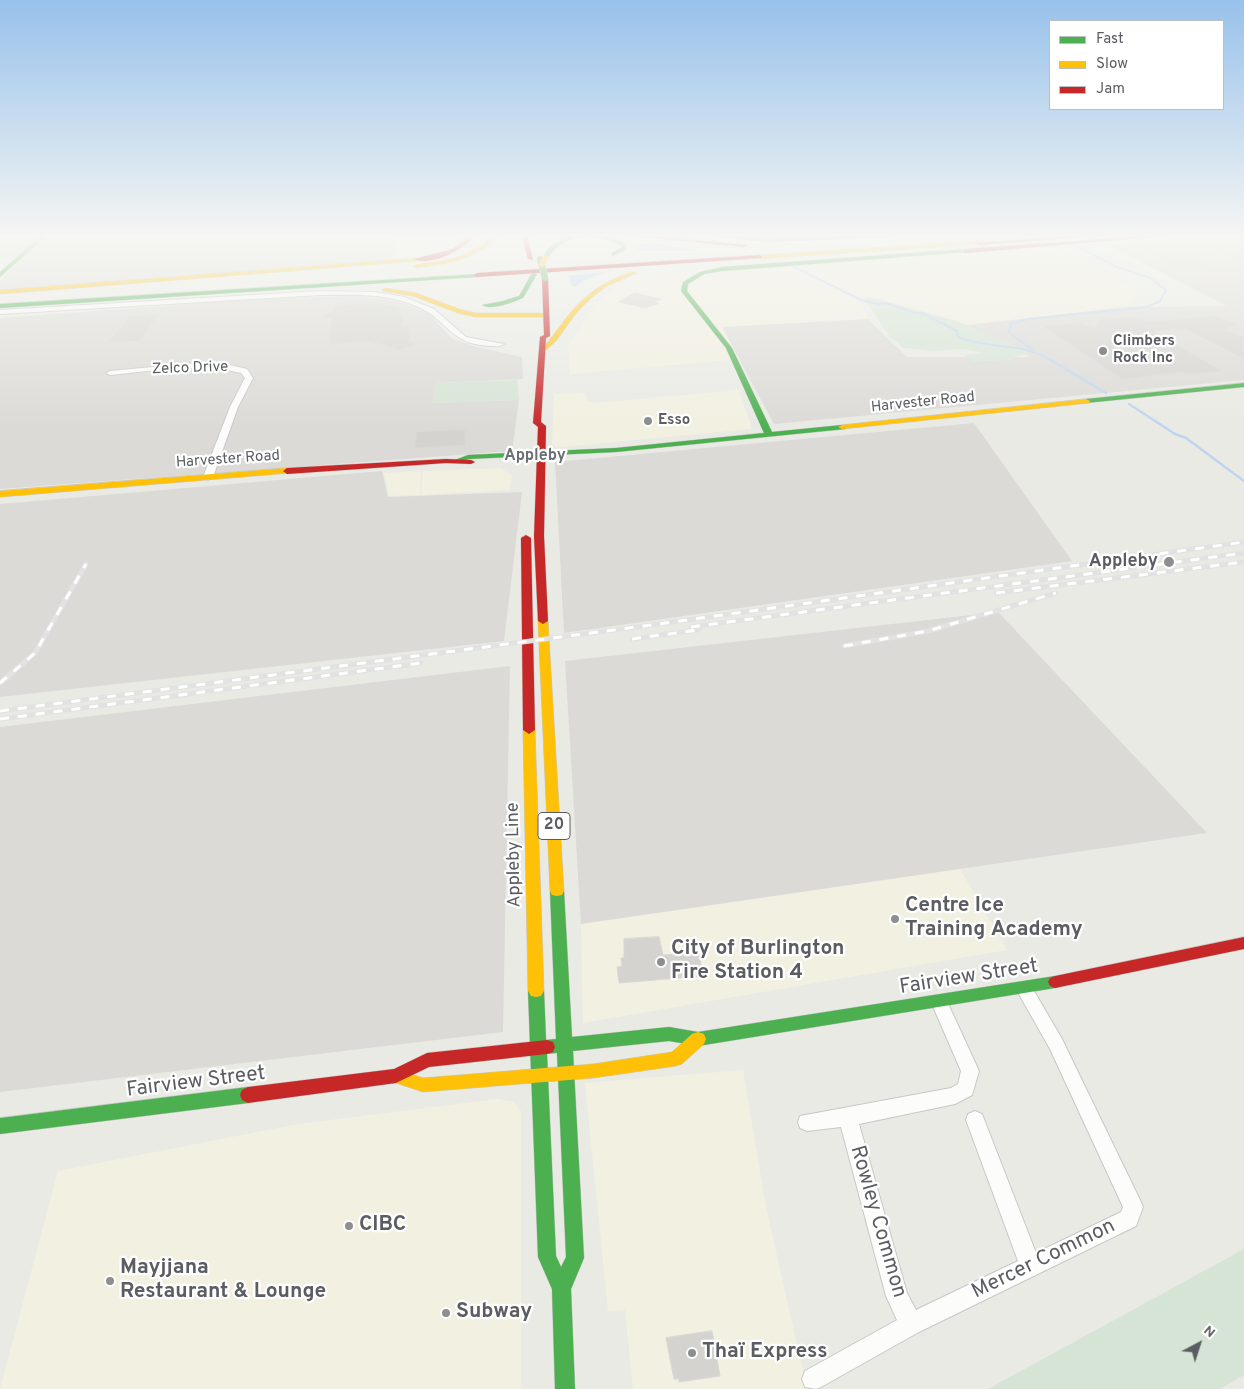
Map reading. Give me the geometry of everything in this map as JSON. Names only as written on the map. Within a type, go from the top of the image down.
[{"type":"main road","points":[[0,306],[95,300]]},
{"type":"main road","points":[[429,300],[460,312],[476,315],[542,315]]},
{"type":"main road","points":[[453,300],[467,304],[504,303],[513,300]]},
{"type":"main road","name":"Appleby Line","points":[[537,423],[543,350],[543,337],[539,336],[542,315],[540,300]]},
{"type":"main road","points":[[543,350],[552,345],[569,317],[584,300]]},
{"type":"main road","points":[[691,300],[729,348],[769,434]]},
{"type":"main road","name":"Harvester Road","points":[[541,453],[606,451],[1244,385]]},
{"type":"main road","name":"Appleby Line","points":[[528,452],[531,426],[537,423]]},
{"type":"main road","name":"Appleby Line","points":[[537,423],[542,426],[539,536],[575,1258],[561,1288]]},
{"type":"main road","name":"Harvester Road","points":[[0,494],[208,477],[459,460],[468,457],[528,452],[594,454],[606,451]]},
{"type":"main road","name":"Appleby Line","points":[[526,527],[528,700],[538,1075],[547,1257],[561,1288],[565,1389]]},
{"type":"main road","name":"Fairview Street","points":[[0,1126],[396,1076],[427,1060],[669,1034],[698,1039],[1024,989],[1244,944]]},
{"type":"main road","name":"Fairview Street","points":[[396,1076],[423,1085],[566,1073],[676,1059],[698,1039]]},
{"type":"street","points":[[0,312],[210,300]]},
{"type":"street","points":[[404,300],[436,312],[462,338],[480,343],[500,344]]},
{"type":"street","name":"Zelco Drive","points":[[110,373],[206,366],[232,367],[244,371],[249,378],[234,407],[208,477]]},
{"type":"street","name":"Mercer Common","points":[[812,1379],[911,1324],[1030,1265],[1129,1219],[1133,1207],[1056,1044],[1024,989]]},
{"type":"street","points":[[807,1122],[848,1117],[955,1096],[966,1089],[970,1071],[938,1002]]},
{"type":"street","name":"Rowley Common","points":[[848,1117],[897,1296],[911,1324]]},
{"type":"street","points":[[975,1120],[1030,1265]]},
{"type":"shaded area","points":[[247,300],[389,300],[406,304],[429,314],[453,339],[477,347],[522,357],[523,379],[436,383],[433,403],[519,400],[512,451],[0,489],[0,318]]},
{"type":"shaded area","points":[[602,300],[859,300],[868,319],[722,327],[741,359],[570,374],[568,346],[590,312]]},
{"type":"shaded area","points":[[886,300],[1132,300],[1126,307],[1038,319],[967,325]]},
{"type":"shaded area","points":[[1215,300],[1244,300],[1244,380],[774,424],[722,327],[868,319],[907,357],[1031,357],[967,325],[1126,307],[1227,306]]},
{"type":"shaded area","points":[[739,390],[752,429],[572,446],[557,447],[552,443],[554,394],[585,393],[588,401],[596,403]]},
{"type":"shaded area","points":[[974,423],[1072,561],[564,633],[555,462]]},
{"type":"shaded area","points":[[501,468],[512,476],[509,490],[421,495],[423,471]]},
{"type":"shaded area","points":[[382,471],[388,497],[522,492],[504,641],[0,697],[0,504]]},
{"type":"shaded area","points":[[421,471],[420,495],[389,496],[384,473]]},
{"type":"shaded area","points":[[998,612],[1207,833],[581,924],[565,661]]},
{"type":"shaded area","points":[[510,666],[503,1032],[0,1092],[0,727]]},
{"type":"shaded area","points":[[960,869],[1007,950],[583,1023],[581,924]]},
{"type":"shaded area","points":[[743,1070],[766,1207],[807,1389],[633,1389],[625,1310],[608,1311],[585,1083]]},
{"type":"shaded area","points":[[497,1099],[514,1102],[521,1111],[521,1389],[0,1389],[58,1171],[298,1124]]},
{"type":"green space","points":[[865,300],[879,300],[957,321],[1025,350],[1028,354],[1012,357],[1015,360],[972,362],[964,355],[984,353],[963,349],[931,351],[904,348],[890,337]]},
{"type":"green space","points":[[517,380],[519,400],[432,403],[436,383]]},
{"type":"green space","points":[[1244,1249],[1244,1375],[1220,1389],[988,1389]]},
{"type":"building","points":[[623,300],[660,300],[656,302],[658,304],[645,308],[619,302]]},
{"type":"building","points":[[375,303],[399,307],[404,327],[408,326],[410,339],[407,340],[417,344],[400,350],[370,341],[329,344],[332,318],[324,317],[333,311],[334,306]]},
{"type":"building","points":[[158,315],[139,341],[109,342],[130,316]]},
{"type":"building","points":[[1216,316],[1236,324],[1225,330],[1244,337],[1244,359],[1185,329],[1155,332],[1221,371],[1190,374],[1180,372],[1122,379],[1043,326],[1079,323],[1095,328],[1101,320],[1133,317],[1148,322]]},
{"type":"building","points":[[465,430],[465,445],[415,448],[417,432]]},
{"type":"building","name":"City of Burlington Fire Station 4","points":[[659,937],[663,955],[699,953],[703,976],[619,983],[617,967],[622,966],[621,958],[624,958],[624,939]]},
{"type":"building","name":"Thaï Express","points":[[712,1331],[720,1376],[679,1382],[679,1379],[674,1379],[666,1338]]},
{"type":"waterway","points":[[861,300],[878,304],[886,303],[915,313],[922,313],[957,331],[958,337],[970,341],[1027,350],[1049,359]]},
{"type":"waterway","points":[[1032,349],[1009,333],[1011,324],[1028,319],[1147,307],[1161,300]]},
{"type":"waterway","points":[[1049,359],[1106,393]]},
{"type":"waterway","points":[[1129,404],[1175,434],[1186,438],[1244,481]]},
{"type":"railway","points":[[0,711],[659,624],[1244,542]]},
{"type":"railway","points":[[691,627],[1244,553]]},
{"type":"railway","points":[[996,593],[1244,562]]},
{"type":"railway","points":[[0,683],[35,653],[86,564]]},
{"type":"railway","points":[[844,646],[928,631],[1056,593]]},
{"type":"railway","points":[[632,639],[698,630]]},
{"type":"railway","points":[[0,719],[421,663]]},
{"type":"traffic: fast","points":[[0,306],[95,300]]},
{"type":"traffic: fast","points":[[485,305],[513,300]]},
{"type":"traffic: fast","points":[[691,300],[729,348],[769,434]]},
{"type":"traffic: fast","points":[[1086,401],[1244,385]]},
{"type":"traffic: fast","points":[[459,460],[468,457],[616,450],[842,427]]},
{"type":"traffic: fast","points":[[557,891],[575,1258],[561,1288]]},
{"type":"traffic: fast","points":[[547,1047],[669,1034],[698,1039],[1055,982]]},
{"type":"traffic: fast","points":[[536,991],[547,1257],[561,1288],[565,1389]]},
{"type":"traffic: fast","points":[[0,1126],[248,1095]]},
{"type":"traffic: slow","points":[[429,300],[460,312],[476,315],[546,315]]},
{"type":"traffic: slow","points":[[543,350],[554,340],[585,300]]},
{"type":"traffic: slow","points":[[842,427],[1086,401]]},
{"type":"traffic: slow","points":[[0,494],[287,471]]},
{"type":"traffic: slow","points":[[543,621],[557,891]]},
{"type":"traffic: slow","points":[[529,730],[536,991]]},
{"type":"traffic: slow","points":[[396,1076],[423,1085],[593,1071],[676,1059],[698,1039]]},
{"type":"traffic: jam","points":[[543,621],[539,536],[542,426],[537,423],[543,337],[547,336],[546,300]]},
{"type":"traffic: jam","points":[[287,471],[446,461],[471,462]]},
{"type":"traffic: jam","points":[[526,538],[529,730]]},
{"type":"traffic: jam","points":[[1055,982],[1244,943]]},
{"type":"traffic: jam","points":[[248,1095],[396,1076],[427,1060],[547,1047]]},
{"type":"place","name":"Climbers Rock Inc","points":[[1103,351]]},
{"type":"place","name":"Esso","points":[[648,421]]},
{"type":"place","name":"Appleby","points":[[1169,562]]},
{"type":"place","name":"Centre Ice Training Academy","points":[[895,919]]},
{"type":"place","name":"City of Burlington Fire Station 4","points":[[661,962]]},
{"type":"place","name":"CIBC","points":[[349,1226]]},
{"type":"place","name":"Mayjjana Restaurant & Lounge","points":[[110,1281]]},
{"type":"place","name":"Subway","points":[[446,1313]]},
{"type":"place","name":"Thaï Express","points":[[692,1353]]},
{"type":"district","name":"Appleby","points":[[535,457]]}]
